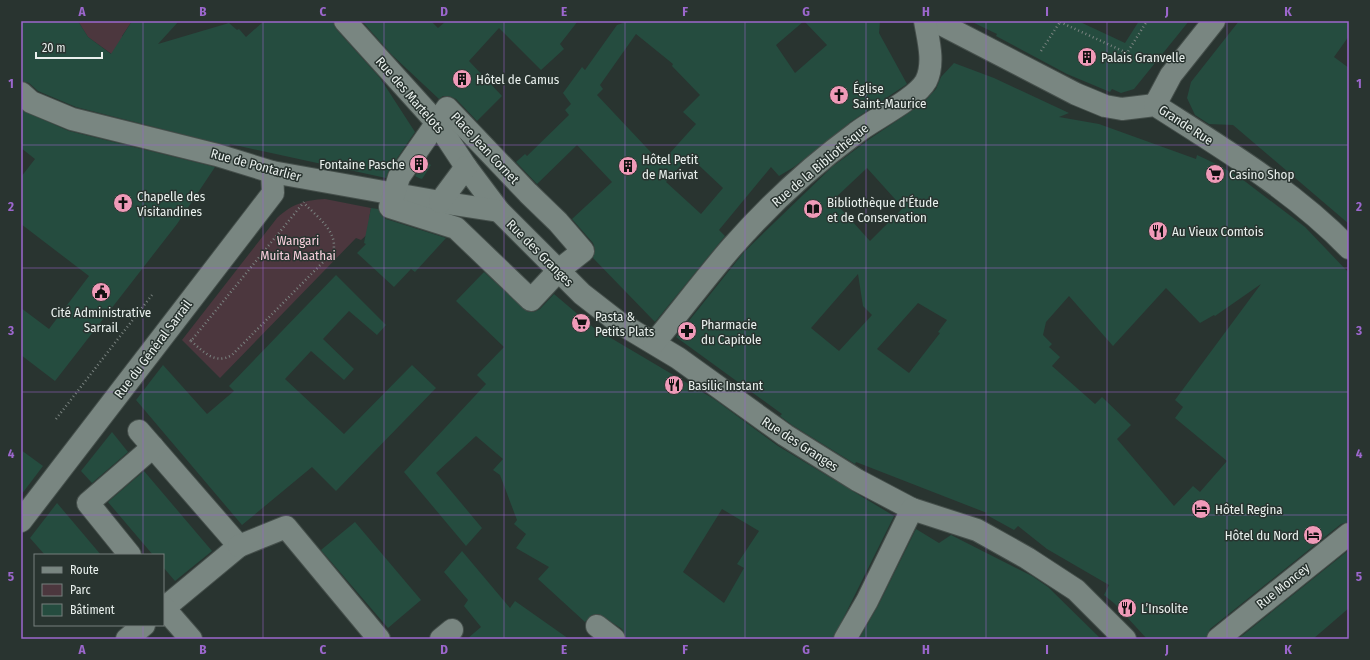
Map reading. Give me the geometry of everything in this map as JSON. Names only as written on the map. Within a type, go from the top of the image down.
[{"type":"street","name":"Rue des Martelots","points":[[345,21],[437,123],[466,167],[499,211]]},
{"type":"street","name":"Rue de la Bibliothèque","points":[[654,343],[732,247],[784,192],[856,133],[915,93],[926,80],[930,64],[930,51],[925,21]]},
{"type":"street","name":"Grande Rue","points":[[935,21],[1076,94],[1105,106],[1122,109],[1155,104],[1249,165],[1334,232],[1349,248]]},
{"type":"street","points":[[1155,104],[1171,75],[1214,21]]},
{"type":"street","name":"Rue de Pontarlier","points":[[21,93],[31,102],[72,119],[217,154],[272,172],[499,211]]},
{"type":"street","name":"Place Jean Cornet","points":[[448,108],[528,193],[558,222],[583,251],[558,271],[531,300],[456,228],[390,207],[393,193],[399,177],[448,108]]},
{"type":"street","points":[[440,202],[466,167]]},
{"type":"street","name":"Rue du Général Sarrail","points":[[21,521],[273,193],[272,172]]},
{"type":"street","name":"Rue des Granges","points":[[499,211],[582,294],[600,308],[678,358],[784,436],[857,480],[912,509],[977,530],[1027,558],[1076,590],[1125,639]]},
{"type":"street","points":[[139,431],[239,546]]},
{"type":"street","points":[[129,554],[88,503],[153,447]]},
{"type":"street","points":[[845,639],[867,601],[912,509]]},
{"type":"street","points":[[191,639],[165,604],[239,546],[286,527],[379,639]]},
{"type":"street","name":"Rue Moncey","points":[[1218,639],[1349,534]]},
{"type":"street","points":[[127,639],[143,626]]},
{"type":"street","points":[[597,626],[614,639]]},
{"type":"path","points":[[1030,70],[1060,21],[1127,54],[1147,21]]},
{"type":"path","points":[[187,338],[211,358],[226,358],[232,355],[333,252],[335,245],[333,236],[304,203],[303,198]]},
{"type":"path","points":[[191,341],[304,203]]},
{"type":"path","points":[[56,419],[152,295]]},
{"type":"green space","points":[[78,21],[132,21],[122,36],[131,42],[120,60],[88,37]]},
{"type":"green space","name":"Wangari Muita Maathai","points":[[325,199],[371,208],[369,219],[381,222],[361,240],[356,238],[220,378],[182,340],[277,218],[288,209],[299,204],[311,200]]},
{"type":"building","points":[[21,21],[78,21],[88,37],[111,54],[132,21],[179,21],[158,44],[229,23],[237,30],[239,29],[246,37],[264,21],[333,21],[336,29],[380,78],[415,132],[389,170],[386,178],[230,144],[229,146],[76,107],[38,91],[29,83],[21,81]]},
{"type":"building","points":[[362,21],[431,21],[438,28],[446,21],[578,21],[560,44],[564,49],[541,70],[499,28],[469,61],[502,96],[477,121],[456,99],[449,96],[443,96],[439,99],[392,55]]},
{"type":"building","points":[[620,21],[804,21],[880,21],[879,33],[907,84],[849,123],[794,167],[779,176],[771,167],[719,230],[725,236],[655,322],[593,258],[595,249],[593,243],[572,219],[612,182],[577,145],[537,184],[516,162],[525,154],[527,156],[569,115],[565,110],[571,104],[563,93],[582,67],[585,70],[617,25],[623,23]],"holes":[[[804,21],[827,45],[795,73],[776,45]],[[636,34],[673,64],[672,66],[700,95],[683,112],[696,124],[661,163],[597,95],[603,89],[600,85]],[[689,156],[723,188],[701,214],[666,182]]]},
{"type":"building","name":"Palais Granvelle","points":[[970,21],[1078,21],[1125,43],[1139,21],[1189,21],[1134,89],[1121,93],[1112,89],[1110,92],[1067,74],[996,36],[997,34]]},
{"type":"building","points":[[1239,21],[1349,21],[1349,36],[1334,57],[1349,68],[1349,224],[1233,125],[1209,124],[1195,115],[1187,98],[1191,82]]},
{"type":"building","points":[[954,63],[994,78],[1069,113],[1059,117],[1099,124],[1196,159],[1197,155],[1212,162],[1238,176],[1305,227],[1349,273],[1349,522],[1341,524],[1210,629],[1206,639],[1147,639],[1115,604],[1104,595],[1109,585],[1047,549],[1018,526],[1014,530],[985,514],[987,513],[856,462],[855,464],[792,425],[780,416],[782,414],[676,337],[744,252],[832,167],[871,138],[922,104],[936,89],[941,77]],"holes":[[[867,168],[903,208],[870,241],[833,200]],[[858,274],[863,306],[872,315],[839,351],[811,328]],[[1261,284],[1175,400],[1183,407],[1175,418],[1227,461],[1200,492],[1193,486],[1174,506],[1117,439],[1131,425],[1102,397],[1095,404],[1052,366],[1060,357],[1049,347],[1052,344],[1043,335],[1046,322],[1069,296],[1113,346],[1166,288],[1200,323],[1214,315],[1215,316]],[[918,303],[947,320],[938,332],[940,333],[909,373],[877,349]]]},
{"type":"building","points":[[21,110],[69,131],[215,167],[177,224],[55,381],[21,355],[21,308],[49,329],[89,276],[21,224],[21,177],[35,159],[21,148]]},
{"type":"building","points":[[425,161],[431,165],[422,179],[415,176]]},
{"type":"building","points":[[371,208],[378,209],[381,215],[386,219],[446,238],[415,272],[411,269],[394,287],[357,253],[366,244],[364,243]]},
{"type":"building","points":[[484,272],[528,312],[534,312],[540,309],[554,294],[594,328],[714,399],[778,446],[894,516],[833,639],[627,639],[622,629],[599,614],[592,615],[585,622],[538,579],[549,567],[516,548],[526,534],[514,524],[517,520],[500,475],[493,470],[503,459],[476,436],[436,473],[482,528],[466,546],[404,472],[486,384],[477,375],[504,347],[456,301]],"holes":[[[722,509],[759,531],[737,564],[744,568],[724,603],[683,572]]]},
{"type":"building","points":[[336,275],[386,325],[377,335],[349,311],[323,339],[354,369],[344,380],[311,351],[285,379],[344,434],[412,365],[436,388],[336,491],[312,467],[242,525],[136,400],[163,365],[207,414],[234,391],[229,386]]},
{"type":"building","points":[[112,432],[128,452],[92,483],[81,471]]},
{"type":"building","points":[[21,450],[43,466],[21,495]]},
{"type":"building","points":[[144,471],[212,551],[175,581],[164,568],[164,554],[152,554],[108,502]]},
{"type":"building","points":[[57,503],[100,554],[44,554],[30,538]]},
{"type":"building","points":[[355,522],[421,600],[388,628],[321,550]]},
{"type":"building","points":[[916,529],[939,543],[951,535],[1032,576],[1048,587],[1101,639],[859,639],[878,606]]},
{"type":"building","points":[[1349,550],[1349,608],[1313,639],[1238,639]]},
{"type":"building","points":[[462,551],[510,608],[515,601],[569,639],[467,639],[481,627],[464,606],[468,600],[444,572]]},
{"type":"place","name":"Palais Granvelle","points":[[1087,57]]},
{"type":"place","name":"Hôtel de Camus","points":[[462,79]]},
{"type":"place","name":"Église Saint-Maurice","points":[[839,95]]},
{"type":"place","name":"Fontaine Pasche","points":[[419,164]]},
{"type":"place","name":"Hôtel Petit de Marivat","points":[[628,166]]},
{"type":"place","name":"Casino Shop","points":[[1215,174]]},
{"type":"place","name":"Chapelle des Visitandines","points":[[123,203]]},
{"type":"place","name":"Bibliothèque d'Étude et de Conservation","points":[[813,209]]},
{"type":"place","name":"Au Vieux Comtois","points":[[1158,231]]},
{"type":"place","name":"Cité Administrative Sarrail","points":[[101,292]]},
{"type":"place","name":"Pasta & Petits Plats","points":[[581,323]]},
{"type":"place","name":"Pharmacie du Capitole","points":[[687,331]]},
{"type":"place","name":"Basilic Instant","points":[[674,385]]},
{"type":"place","name":"Hôtel Regina","points":[[1201,509]]},
{"type":"place","name":"Hôtel du Nord","points":[[1313,535]]},
{"type":"place","name":"L’Insolite","points":[[1127,608]]}]
